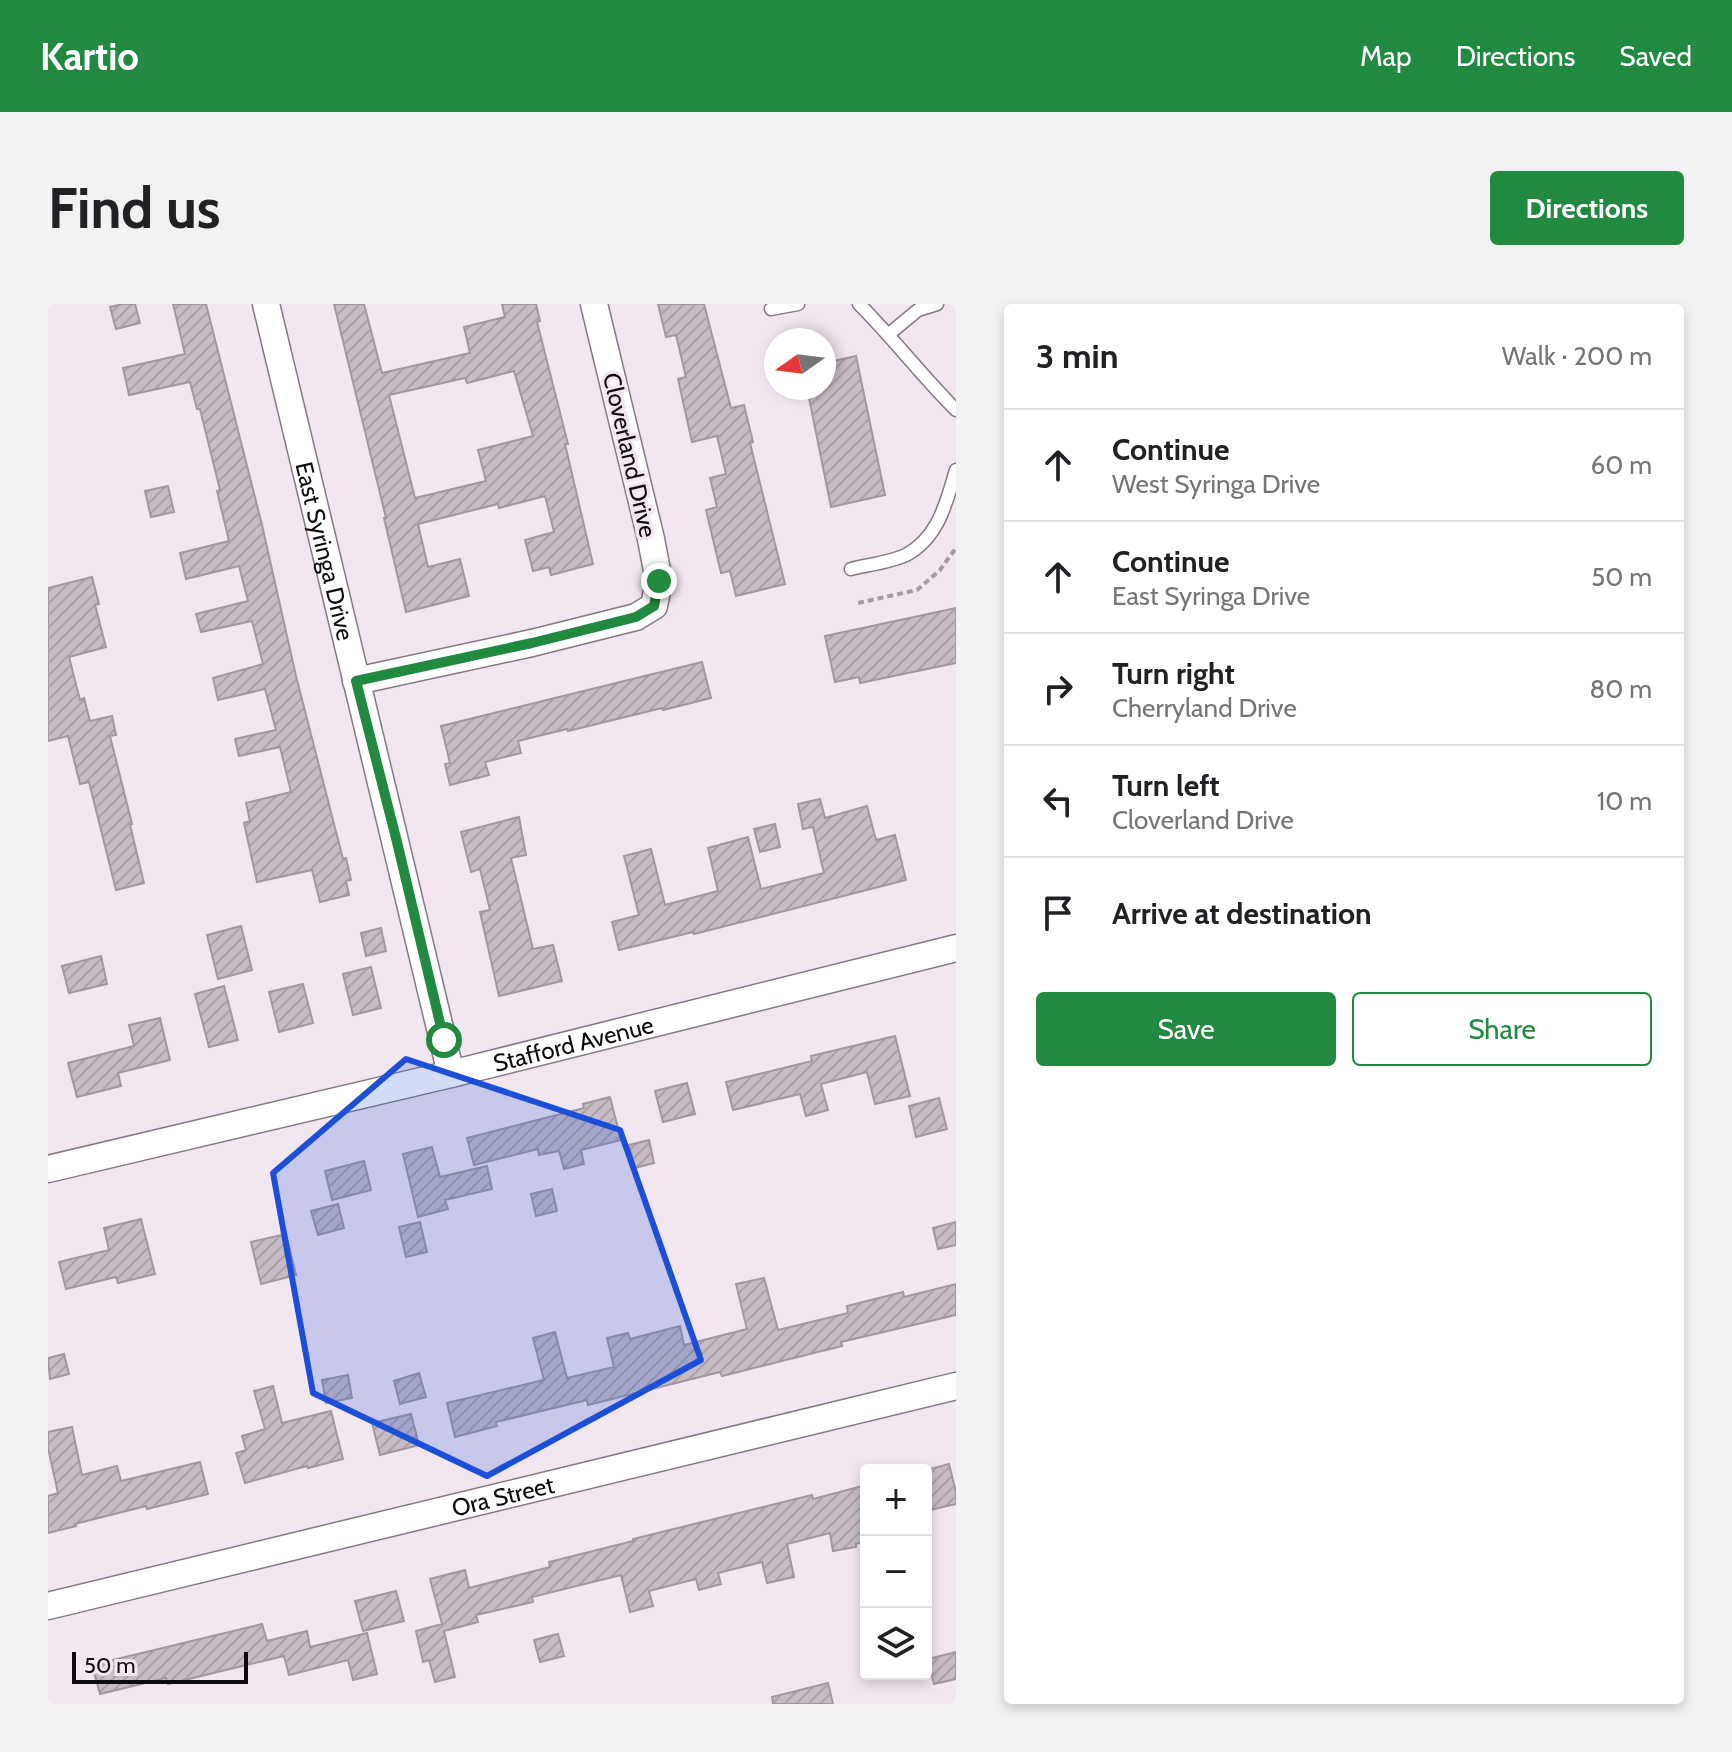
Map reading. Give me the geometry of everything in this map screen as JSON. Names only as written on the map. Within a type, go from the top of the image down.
[{"type":"street","name":"East Syringa Drive","points":[[266,304],[451,1074]]},
{"type":"street","name":"Cloverland Drive","points":[[356,681],[636,617],[654,606],[659,581],[651,539],[594,304]]},
{"type":"street","name":"Stafford Avenue","points":[[48,1169],[451,1074],[956,948]]},
{"type":"street","name":"Ora Street","points":[[48,1606],[956,1386]]},
{"type":"lane","points":[[771,309],[798,304]]},
{"type":"lane","points":[[859,304],[956,410]]},
{"type":"lane","points":[[889,334],[918,310],[937,304]]},
{"type":"lane","points":[[851,569],[904,555],[925,541],[942,517],[956,470]]},
{"type":"path","points":[[858,603],[917,590],[940,570],[956,548]]},
{"type":"highlighted area","points":[[406,1059],[620,1130],[701,1360],[487,1476],[313,1393],[273,1173]]},
{"type":"building","points":[[135,304],[140,323],[116,329],[110,307]]},
{"type":"building","points":[[173,304],[206,304],[262,525],[296,676],[343,859],[346,858],[351,880],[346,881],[349,895],[320,902],[312,870],[257,882],[244,823],[250,821],[246,803],[291,792],[280,747],[239,756],[235,739],[276,730],[265,689],[218,700],[213,678],[263,664],[252,621],[201,632],[196,614],[248,601],[239,566],[186,579],[180,553],[229,541],[200,409],[197,409],[190,382],[129,395],[123,368],[185,354]]},
{"type":"building","points":[[334,304],[364,304],[382,373],[470,353],[464,327],[505,317],[502,304],[536,304],[540,321],[537,322],[568,444],[565,444],[593,564],[551,575],[549,567],[533,571],[525,540],[554,532],[545,496],[418,524],[428,567],[460,559],[469,596],[406,612]],"holes":[[[514,371],[533,436],[478,450],[486,481],[415,498],[389,395],[465,378],[467,383]]]},
{"type":"building","points":[[658,304],[704,304],[731,408],[744,405],[753,442],[750,443],[785,584],[736,596],[730,571],[721,573],[706,510],[717,507],[710,478],[726,474],[717,436],[692,442],[678,379],[686,377],[676,335],[666,337]]},
{"type":"building","points":[[856,356],[885,495],[831,507],[809,400],[836,400],[836,360]]},
{"type":"building","points":[[168,486],[174,512],[151,517],[145,491]]},
{"type":"building","points":[[92,577],[99,604],[95,605],[106,647],[69,657],[80,700],[84,698],[90,721],[112,716],[116,735],[110,736],[144,883],[116,890],[89,782],[80,784],[68,736],[48,741],[48,588]]},
{"type":"building","points":[[956,608],[956,663],[860,683],[859,677],[835,682],[825,636]]},
{"type":"building","points":[[702,662],[711,698],[518,741],[521,753],[485,762],[489,775],[450,785],[445,764],[450,763],[441,726]]},
{"type":"building","points":[[820,799],[825,818],[867,806],[876,840],[895,835],[906,880],[619,950],[612,922],[639,915],[624,856],[651,849],[665,905],[718,891],[708,848],[748,837],[761,889],[824,873],[813,827],[803,829],[798,804]]},
{"type":"building","points":[[519,817],[526,855],[511,858],[533,949],[553,945],[562,981],[499,996],[480,912],[490,910],[480,869],[471,872],[461,832]]},
{"type":"building","points":[[775,824],[780,847],[760,852],[754,829]]},
{"type":"building","points":[[241,926],[252,970],[218,979],[207,935]]},
{"type":"building","points":[[381,928],[386,951],[366,956],[361,933]]},
{"type":"building","points":[[101,956],[107,984],[69,993],[62,966]]},
{"type":"building","points":[[371,967],[381,1008],[353,1015],[343,974]]},
{"type":"building","points":[[303,984],[313,1023],[279,1032],[269,992]]},
{"type":"building","points":[[224,986],[238,1040],[209,1047],[195,994]]},
{"type":"building","points":[[160,1018],[170,1060],[118,1073],[121,1086],[77,1097],[68,1063],[134,1046],[129,1025]]},
{"type":"building","points":[[895,1036],[910,1096],[875,1104],[867,1072],[821,1084],[828,1110],[806,1116],[800,1094],[733,1110],[726,1082],[812,1061],[811,1056]]},
{"type":"building","points":[[687,1083],[695,1114],[663,1122],[655,1091]]},
{"type":"building","points":[[610,1097],[621,1140],[581,1150],[584,1164],[564,1169],[559,1151],[539,1155],[538,1149],[474,1165],[467,1138],[584,1108],[583,1104]]},
{"type":"building","points":[[939,1098],[947,1129],[916,1137],[909,1106]]},
{"type":"building","points":[[649,1140],[654,1163],[635,1168],[629,1145]]},
{"type":"building","points":[[432,1147],[440,1177],[487,1166],[492,1189],[445,1200],[448,1209],[418,1217],[403,1154]]},
{"type":"building","points":[[364,1161],[371,1190],[332,1200],[325,1171]]},
{"type":"building","points":[[552,1189],[557,1211],[536,1216],[531,1194]]},
{"type":"building","points":[[338,1204],[344,1228],[318,1235],[311,1211]]},
{"type":"building","points":[[141,1219],[155,1274],[118,1283],[116,1277],[66,1289],[59,1262],[109,1250],[104,1228]]},
{"type":"building","points":[[420,1222],[427,1252],[406,1257],[399,1227]]},
{"type":"building","points":[[956,1222],[956,1245],[938,1249],[933,1228]]},
{"type":"building","points":[[286,1234],[296,1275],[261,1284],[251,1242]]},
{"type":"building","points":[[764,1278],[778,1330],[848,1313],[847,1306],[903,1292],[904,1297],[956,1284],[956,1315],[841,1342],[842,1346],[722,1376],[720,1372],[588,1405],[587,1400],[496,1422],[497,1426],[455,1437],[447,1403],[544,1380],[533,1338],[555,1332],[567,1378],[614,1367],[607,1338],[628,1333],[630,1339],[680,1326],[684,1345],[747,1329],[736,1284]]},
{"type":"building","points":[[64,1354],[69,1374],[50,1379],[48,1358]]},
{"type":"building","points":[[419,1373],[426,1397],[400,1404],[394,1381]]},
{"type":"building","points":[[348,1375],[352,1398],[326,1403],[322,1380]]},
{"type":"building","points":[[273,1386],[282,1423],[331,1411],[343,1459],[245,1483],[236,1453],[246,1450],[242,1436],[265,1429],[254,1391]]},
{"type":"building","points":[[411,1414],[419,1445],[380,1455],[372,1423]]},
{"type":"building","points":[[72,1427],[82,1475],[117,1466],[121,1481],[200,1462],[208,1494],[147,1509],[146,1506],[48,1533],[48,1496],[58,1493],[48,1448],[48,1432]]},
{"type":"building","points":[[949,1464],[956,1504],[932,1510],[932,1468]]},
{"type":"building","points":[[860,1487],[860,1543],[856,1547],[833,1551],[830,1533],[787,1544],[794,1577],[767,1583],[762,1562],[718,1573],[721,1584],[699,1590],[696,1579],[649,1591],[653,1606],[630,1612],[621,1575],[532,1597],[533,1602],[476,1615],[478,1622],[444,1631],[455,1677],[435,1682],[429,1660],[423,1662],[416,1631],[442,1624],[430,1579],[465,1570],[469,1588],[550,1567],[549,1562],[633,1539],[812,1495],[813,1499]]},
{"type":"building","points":[[396,1591],[404,1621],[363,1631],[355,1601]]},
{"type":"building","points":[[262,1624],[267,1641],[307,1631],[310,1647],[367,1633],[377,1674],[353,1680],[348,1660],[289,1675],[284,1656],[168,1684],[166,1678],[100,1694],[92,1665]]},
{"type":"building","points":[[558,1634],[564,1656],[540,1662],[534,1640]]},
{"type":"building","points":[[956,1652],[956,1679],[934,1684],[932,1658]]},
{"type":"building","points":[[828,1683],[833,1704],[773,1704],[772,1697]]},
{"type":"route","points":[[444,1040],[356,681],[636,617],[654,606],[659,581]]}]
